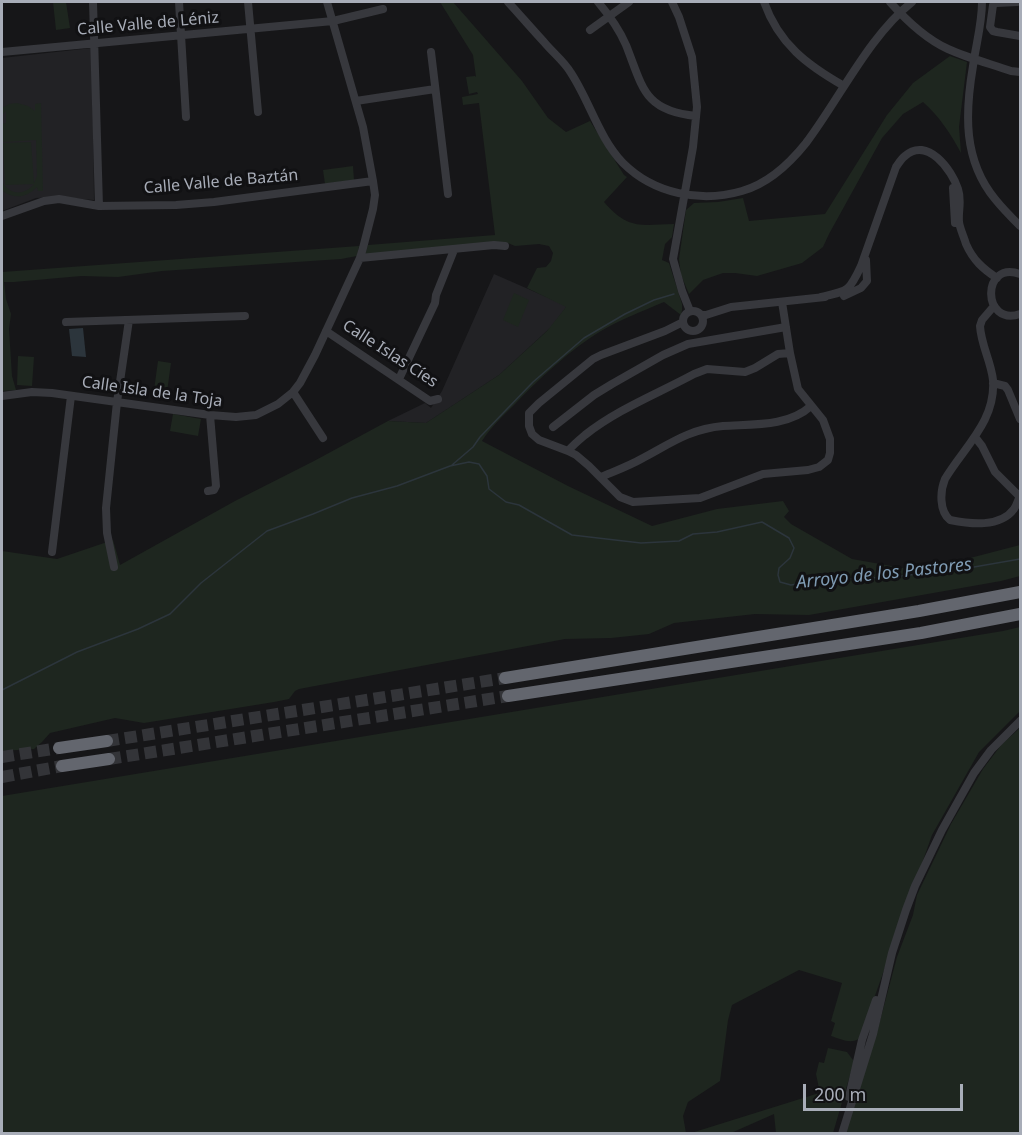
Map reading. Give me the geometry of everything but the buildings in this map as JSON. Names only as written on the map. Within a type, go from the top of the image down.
[{"type":"highway","points":[[505,678],[919,611],[1020,592]]},
{"type":"highway","points":[[508,696],[921,633],[1020,614]]},
{"type":"highway","points":[[59,748],[107,741]]},
{"type":"highway","points":[[62,766],[109,759]]},
{"type":"street","points":[[93,2],[99,206]]},
{"type":"street","points":[[179,2],[186,117]]},
{"type":"street","points":[[248,2],[258,112]]},
{"type":"street","name":"Calle Isla de la Toja","points":[[2,396],[32,392],[236,417],[256,415],[278,404],[293,392],[326,331],[360,258],[375,195],[363,127],[327,2]]},
{"type":"street","points":[[508,2],[546,45],[560,57],[571,73],[606,141],[624,164],[647,181],[668,190],[684,195],[707,197],[743,191],[769,177],[790,161],[807,141],[874,42],[899,12],[912,2]]},
{"type":"street","points":[[598,2],[609,15],[625,43],[641,85],[648,96],[659,106],[672,112],[696,116]]},
{"type":"street","points":[[590,30],[629,2]]},
{"type":"street","points":[[672,2],[692,57],[697,107],[693,147],[673,259],[690,311]]},
{"type":"street","points":[[764,2],[777,29],[794,51],[819,72],[844,86]]},
{"type":"street","points":[[890,2],[935,42],[947,49],[1020,72]]},
{"type":"street","points":[[982,2],[993,31],[1020,36]]},
{"type":"street","points":[[1017,2],[993,5],[981,28],[974,58],[967,123],[968,139],[980,175],[990,193],[1020,226]]},
{"type":"street","name":"Calle Valle de Léniz","points":[[2,52],[333,21],[382,9]]},
{"type":"street","points":[[430,52],[448,194]]},
{"type":"street","points":[[356,101],[435,89]]},
{"type":"street","points":[[702,315],[731,307],[821,297],[840,293],[850,288],[866,253],[896,167],[906,155],[915,150],[926,150],[947,167],[959,190],[961,203],[959,224],[965,241],[975,260],[997,278]]},
{"type":"street","name":"Calle Valle de Baztán","points":[[2,216],[44,201],[58,199],[99,206],[176,205],[373,181]]},
{"type":"street","points":[[360,258],[494,245],[505,246]]},
{"type":"street","points":[[399,380],[435,303],[454,250]]},
{"type":"street","points":[[1020,274],[1009,272],[1003,274],[992,284],[990,291],[994,306],[1000,312],[1007,315],[1020,314]]},
{"type":"street","points":[[683,322],[593,359],[538,403],[529,413],[529,426],[532,434],[539,440],[576,455],[620,497],[633,502],[700,498],[764,474],[819,467],[828,460],[830,439],[823,420],[798,389],[782,302]]},
{"type":"street","points":[[975,437],[995,472],[1020,497],[1014,510],[990,523],[958,522],[946,517],[942,504],[942,486],[950,472],[986,421],[992,399],[993,382],[991,365],[980,326],[982,320],[994,306]]},
{"type":"street","points":[[690,311],[697,311],[702,315],[704,321],[702,327],[691,331],[686,328],[683,322],[685,315],[690,311]]},
{"type":"street","points":[[66,322],[245,316]]},
{"type":"street","points":[[114,567],[107,533],[106,508],[117,402],[129,320]]},
{"type":"street","points":[[553,427],[594,395],[663,355],[688,344],[786,327]]},
{"type":"street","name":"Calle Islas Cíes","points":[[326,331],[430,401],[438,399]]},
{"type":"street","points":[[568,451],[615,414],[694,374],[707,369],[746,372],[778,354],[790,353]]},
{"type":"street","points":[[993,382],[1005,386],[1008,390],[1020,419]]},
{"type":"street","points":[[293,392],[323,438]]},
{"type":"street","points":[[52,552],[70,396]]},
{"type":"street","points":[[601,477],[632,464],[677,438],[722,426],[753,426],[773,423],[805,412],[812,406]]},
{"type":"street","points":[[208,491],[214,490],[216,486],[210,415]]},
{"type":"street","points":[[842,1134],[851,1083],[862,1040],[886,977],[906,910],[926,862],[974,773],[991,750],[1020,721]]},
{"type":"shaded area","points":[[53,2],[66,2],[70,28],[56,30]]},
{"type":"shaded area","points":[[440,2],[453,2],[522,81],[548,118],[566,132],[590,121],[627,177],[604,202],[613,211],[628,222],[636,224],[674,224],[672,237],[665,244],[662,260],[669,263],[682,304],[681,315],[664,302],[616,323],[590,338],[535,384],[498,421],[482,441],[652,526],[717,509],[783,501],[789,511],[784,517],[791,524],[852,559],[920,571],[1020,545],[1020,576],[809,615],[755,614],[674,623],[649,634],[565,639],[299,689],[289,699],[274,702],[144,723],[115,718],[50,733],[34,749],[2,751],[2,551],[57,559],[113,540],[120,565],[235,501],[388,421],[426,423],[499,375],[547,331],[566,307],[527,288],[537,268],[546,267],[551,261],[553,253],[549,246],[539,244],[515,246],[496,242],[365,255],[368,245],[495,235],[479,103],[463,105],[462,97],[478,94],[477,92],[469,94],[466,77],[476,77],[473,55]]},
{"type":"shaded area","points":[[92,48],[94,200],[36,198],[2,211],[2,58]]},
{"type":"shaded area","points":[[950,56],[967,62],[959,127],[961,153],[944,126],[923,102],[903,114],[882,138],[823,247],[802,263],[757,276],[723,273],[703,280],[689,294],[681,275],[679,259],[686,210],[694,203],[743,198],[749,221],[825,214],[887,115],[913,83]]},
{"type":"shaded area","points":[[17,103],[35,111],[35,104],[41,103],[43,191],[38,191],[37,187],[25,195],[12,196],[3,191],[2,182],[5,186],[13,192],[26,191],[34,184],[5,185],[3,143],[31,142],[34,183],[37,176],[36,140],[2,142],[2,124],[6,123],[6,111],[2,115],[2,108]]},
{"type":"shaded area","points":[[353,166],[354,180],[325,184],[323,170]]},
{"type":"shaded area","points":[[359,246],[357,256],[341,259],[162,271],[118,277],[81,276],[4,282],[11,314],[9,329],[12,376],[16,390],[2,391],[2,272]]},
{"type":"shaded area","points":[[494,274],[567,306],[551,327],[499,375],[426,423],[388,421],[425,403],[431,408],[442,391]]},
{"type":"shaded area","points":[[514,293],[529,300],[518,327],[503,320]]},
{"type":"shaded area","points":[[83,328],[86,357],[72,356],[69,329]]},
{"type":"shaded area","points":[[18,356],[34,357],[32,386],[17,385]]},
{"type":"shaded area","points":[[158,361],[171,363],[167,392],[154,390]]},
{"type":"shaded area","points":[[173,414],[201,419],[198,436],[170,431]]},
{"type":"shaded area","points":[[1020,627],[1020,711],[979,752],[932,835],[860,1038],[850,1041],[831,1036],[835,1023],[831,1021],[842,983],[799,970],[732,1005],[720,1081],[688,1102],[683,1116],[686,1133],[2,1133],[2,796]]},
{"type":"shaded area","points":[[1020,728],[1020,1133],[845,1134],[877,1032],[897,957],[913,915],[917,895],[951,824],[983,769],[1002,744]]},
{"type":"shaded area","points":[[828,1048],[847,1052],[853,1060],[833,1133],[776,1133],[774,1114],[731,1133],[688,1134],[816,1094],[823,1094],[820,1093],[816,1074],[819,1062],[824,1063]]},
{"type":"waterway","name":"Arroyo de los Pastores","points":[[452,465],[473,447],[533,382],[584,338],[625,314],[654,300],[674,294]]},
{"type":"waterway","name":"Arroyo de los Pastores","points":[[2,690],[77,652],[170,614],[201,583],[267,531],[352,498],[469,462],[479,464],[487,476],[489,489],[506,502],[519,505],[572,535],[641,543],[679,541],[693,534],[717,532],[762,522],[789,538],[794,548],[790,558],[779,568],[778,575],[780,582],[791,585],[893,577],[1020,559]]},
{"type":"tunnel","points":[[107,741],[505,678]]},
{"type":"tunnel","points":[[109,759],[508,696]]},
{"type":"tunnel","points":[[2,757],[59,748]]},
{"type":"tunnel","points":[[2,777],[62,766]]}]
